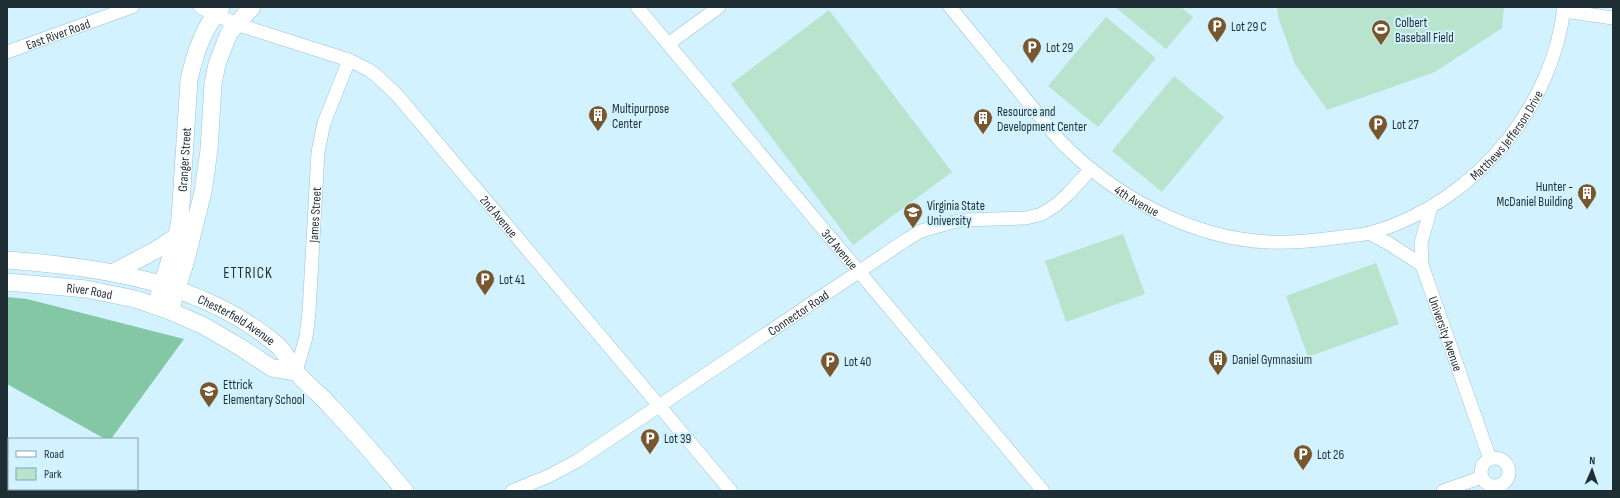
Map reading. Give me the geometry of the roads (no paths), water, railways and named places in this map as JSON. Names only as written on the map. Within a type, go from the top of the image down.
[{"type":"main road","points":[[236,24],[252,7]]},
{"type":"main road","name":"Granger Street","points":[[170,286],[182,198],[189,80],[194,59],[212,9]]},
{"type":"main road","name":"Granger Street","points":[[163,308],[170,286],[191,242],[204,192],[216,64],[224,44],[236,24]]},
{"type":"main road","points":[[114,272],[156,250],[177,236]]},
{"type":"main road","name":"River Road","points":[[7,260],[54,263],[114,272],[170,286]]},
{"type":"main road","name":"River Road","points":[[7,282],[67,287],[109,293],[163,308]]},
{"type":"main road","name":"Chesterfield Avenue","points":[[170,286],[228,312],[255,328],[285,351],[296,372],[330,405],[405,491]]},
{"type":"main road","name":"Chesterfield Avenue","points":[[163,308],[219,334],[272,368],[296,372]]},
{"type":"street","name":"East River Road","points":[[7,52],[132,7]]},
{"type":"street","name":"3rd Avenue","points":[[637,7],[1043,491]]},
{"type":"street","points":[[668,44],[719,7]]},
{"type":"street","name":"4th Avenue","points":[[950,7],[1073,154],[1091,169],[1136,200],[1157,211],[1186,224],[1229,236],[1268,242],[1312,241],[1369,233],[1397,223]]},
{"type":"street","name":"2nd Avenue","points":[[212,9],[236,24],[349,60],[378,77],[397,96],[731,491]]},
{"type":"street","points":[[1564,9],[1613,18]]},
{"type":"street","name":"Matthews Jefferson Drive","points":[[1397,223],[1431,207],[1464,184],[1500,150],[1517,127],[1542,83],[1553,57],[1564,9]]},
{"type":"street","name":"James Street","points":[[296,372],[306,337],[309,312],[320,137],[349,60]]},
{"type":"street","name":"Connector Road","points":[[512,491],[563,469],[859,270],[922,231],[934,226],[964,220],[1026,218],[1042,214],[1056,205],[1068,194],[1091,169]]},
{"type":"street","name":"University Avenue","points":[[1431,207],[1421,243],[1422,265],[1490,459]]},
{"type":"street","points":[[1369,233],[1388,243],[1422,265]]},
{"type":"street","points":[[1497,458],[1504,460],[1508,465],[1510,471],[1508,478],[1501,488],[1487,484],[1482,477],[1481,472],[1483,465],[1490,459],[1497,458]]},
{"type":"street","points":[[1443,491],[1482,477]]},
{"type":"place","name":"Lot 29 C","points":[[1217,43]]},
{"type":"place","name":"Colbert Baseball Field","points":[[1381,46]]},
{"type":"place","name":"Lot 29","points":[[1032,64]]},
{"type":"place","name":"Multipurpose Center","points":[[598,132]]},
{"type":"place","name":"Resource and Development Center","points":[[983,135]]},
{"type":"place","name":"Lot 27","points":[[1378,141]]},
{"type":"place","name":"Hunter - McDaniel Building","points":[[1587,210]]},
{"type":"place","name":"Virginia State University","points":[[913,229]]},
{"type":"place","name":"Lot 41","points":[[485,296]]},
{"type":"place","name":"Daniel Gymnasium","points":[[1218,376]]},
{"type":"place","name":"Lot 40","points":[[830,378]]},
{"type":"place","name":"Ettrick Elementary School","points":[[209,408]]},
{"type":"place","name":"Lot 39","points":[[650,455]]},
{"type":"place","name":"Lot 26","points":[[1303,471]]},
{"type":"district","name":"ETTRICK","points":[[248,273]]}]
